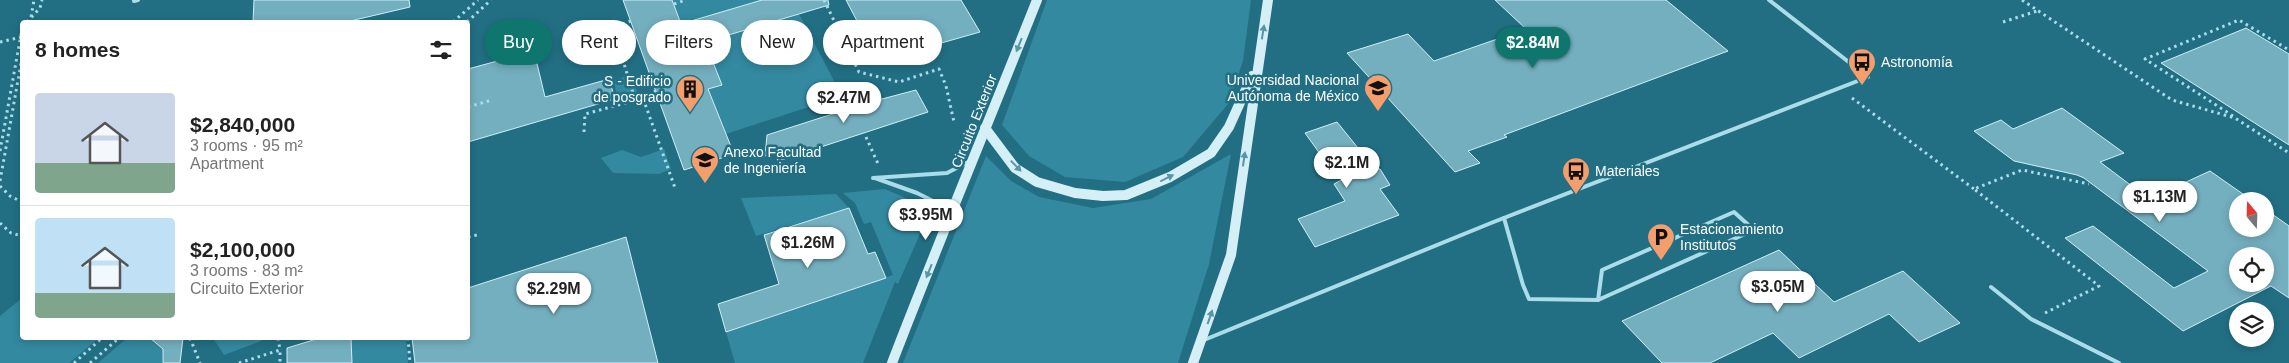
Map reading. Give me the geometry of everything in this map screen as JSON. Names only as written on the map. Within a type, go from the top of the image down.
[{"type":"street","name":"Circuito Exterior","points":[[892,363],[950,210],[974,160],[1037,0]]},
{"type":"street","points":[[1193,363],[1231,255],[1269,0]]},
{"type":"street","points":[[985,128],[1005,155],[1026,177],[1068,193],[1127,195],[1169,178],[1210,153],[1236,115],[1258,64]]},
{"type":"lane","points":[[1202,341],[1504,218],[1868,77],[1769,0]]},
{"type":"lane","points":[[950,210],[917,193],[873,178],[948,173],[974,160]]},
{"type":"lane","points":[[1504,218],[1523,285],[1529,299],[1598,300],[1754,230],[1734,212],[1602,270],[1598,300]]},
{"type":"lane","points":[[1991,287],[2031,319],[2119,363]]},
{"type":"path","points":[[29,20],[34,0]]},
{"type":"path","points":[[30,20],[40,8],[42,0]]},
{"type":"path","points":[[455,20],[478,0]]},
{"type":"path","points":[[469,20],[491,0]]},
{"type":"path","points":[[674,4],[686,0]]},
{"type":"path","points":[[824,0],[859,72],[899,82],[939,69],[946,86],[954,122]]},
{"type":"path","points":[[2022,0],[2172,100],[2235,118]]},
{"type":"path","points":[[2003,22],[2037,10]]},
{"type":"path","points":[[2289,50],[2239,20],[2145,59],[2289,153]]},
{"type":"path","points":[[0,42],[20,37]]},
{"type":"path","points":[[0,151],[20,47]]},
{"type":"path","points":[[624,65],[635,100]]},
{"type":"path","points":[[0,181],[20,69]]},
{"type":"path","points":[[1840,88],[2099,286],[2031,319]]},
{"type":"path","points":[[635,100],[656,91]]},
{"type":"path","points":[[584,132],[585,114],[643,98],[675,188]]},
{"type":"path","points":[[470,106],[492,100]]},
{"type":"path","points":[[866,137],[885,176]]},
{"type":"path","points":[[1974,189],[2022,170],[2089,184]]},
{"type":"path","points":[[0,186],[10,196],[20,201]]},
{"type":"path","points":[[0,223],[11,233],[20,235]]},
{"type":"path","points":[[470,237],[477,235]]},
{"type":"path","points":[[74,363],[100,340]]},
{"type":"path","points":[[90,363],[117,340]]},
{"type":"path","points":[[191,340],[200,363]]},
{"type":"path","points":[[278,340],[280,363]]},
{"type":"path","points":[[408,340],[410,363]]},
{"type":"path","points":[[239,363],[280,350]]},
{"type":"shaded area","points":[[672,0],[762,0],[694,20],[680,20]]},
{"type":"shaded area","points":[[1047,0],[1251,0],[1243,61],[1228,104],[1183,157],[1125,182],[1065,177],[1029,156],[1002,125]]},
{"type":"shaded area","points":[[799,14],[802,20],[779,20]]},
{"type":"shaded area","points":[[741,31],[741,65],[813,65],[813,41],[823,60],[823,65],[826,65],[842,96],[726,134],[698,65],[731,65],[731,34]]},
{"type":"shaded area","points":[[631,74],[638,95],[618,102],[614,81]]},
{"type":"shaded area","points":[[664,149],[671,169],[659,174],[613,173],[601,158],[622,150],[641,157]]},
{"type":"shaded area","points":[[1231,154],[1209,264],[1178,363],[903,363],[986,156],[1011,181],[1039,197],[1093,208],[1151,199]]},
{"type":"shaded area","points":[[885,189],[931,209],[898,284],[895,282],[863,363],[735,363],[726,332],[893,275],[871,222],[864,224],[855,203],[843,193]]},
{"type":"shaded area","points":[[836,194],[849,208],[756,236],[741,198]]},
{"type":"shaded area","points":[[20,300],[20,340],[97,340],[69,363],[0,363],[0,316]]},
{"type":"shaded area","points":[[125,340],[152,340],[163,349],[162,363],[98,363]]},
{"type":"shaded area","points":[[214,340],[261,340],[261,341],[224,355]]},
{"type":"shaded area","points":[[351,340],[406,340],[408,363],[352,363]]},
{"type":"building","points":[[254,0],[409,0],[410,7],[355,20],[253,20]]},
{"type":"building","points":[[623,0],[672,0],[680,20],[646,20],[646,64],[636,36],[636,20],[630,20]]},
{"type":"building","points":[[762,0],[828,0],[829,5],[779,20],[741,20],[741,31],[731,34],[731,20],[694,20]]},
{"type":"building","points":[[846,0],[961,0],[980,32],[942,43],[942,20],[856,20]]},
{"type":"building","points":[[1495,0],[1666,0],[1728,51],[1504,135],[1507,137],[1468,151],[1480,163],[1455,172],[1347,53],[1408,34],[1434,61],[1526,29]]},
{"type":"building","points":[[2246,28],[2289,54],[2289,145],[2161,63]]},
{"type":"building","points":[[485,64],[537,65],[545,97],[609,79],[615,99],[470,141],[470,68]]},
{"type":"building","points":[[646,65],[714,65],[722,85],[708,89],[734,154],[684,170]]},
{"type":"building","points":[[916,90],[928,112],[778,161],[775,152],[765,156],[767,135],[845,110],[840,99],[857,94],[863,104]]},
{"type":"building","points":[[2062,108],[2124,153],[2100,162],[2149,199],[2210,171],[2240,192],[2229,192],[2229,238],[2274,238],[2274,215],[2289,226],[2289,298],[2274,288],[2274,247],[2229,247],[2229,292],[2259,292],[2240,302],[2229,302],[2229,307],[2183,331],[2065,238],[2093,226],[2174,288],[2208,271],[2084,178],[2014,161],[1974,131],[2001,120],[2013,129]]},
{"type":"building","points":[[1337,122],[1375,169],[1380,169],[1390,185],[1380,189],[1399,215],[1315,247],[1298,219],[1345,201],[1334,184],[1343,179],[1323,158],[1305,133]]},
{"type":"building","points":[[849,208],[868,254],[875,252],[886,278],[726,332],[718,304],[779,284],[764,235]]},
{"type":"building","points":[[626,237],[658,363],[415,363],[412,340],[470,340],[470,287]]},
{"type":"building","points":[[1779,250],[1834,302],[1903,271],[1960,323],[1919,342],[1889,314],[1799,358],[1773,333],[1710,363],[1662,363],[1622,321]]},
{"type":"building","points":[[152,340],[183,340],[180,363],[163,363],[163,349]]},
{"type":"building","points":[[313,340],[351,340],[352,363],[287,363],[287,348]]},
{"type":"place","name":"Astronomía","points":[[1862,86]]},
{"type":"place","name":"Universidad Nacional Autónoma de México","points":[[1378,112]]},
{"type":"place","name":"S - Edificio de posgrado","points":[[690,113]]},
{"type":"place","name":"Anexo Facultad de Ingeniería","points":[[705,184]]},
{"type":"place","name":"Materiales","points":[[1576,195]]},
{"type":"place","name":"Estacionamiento Institutos","points":[[1661,261]]}]
